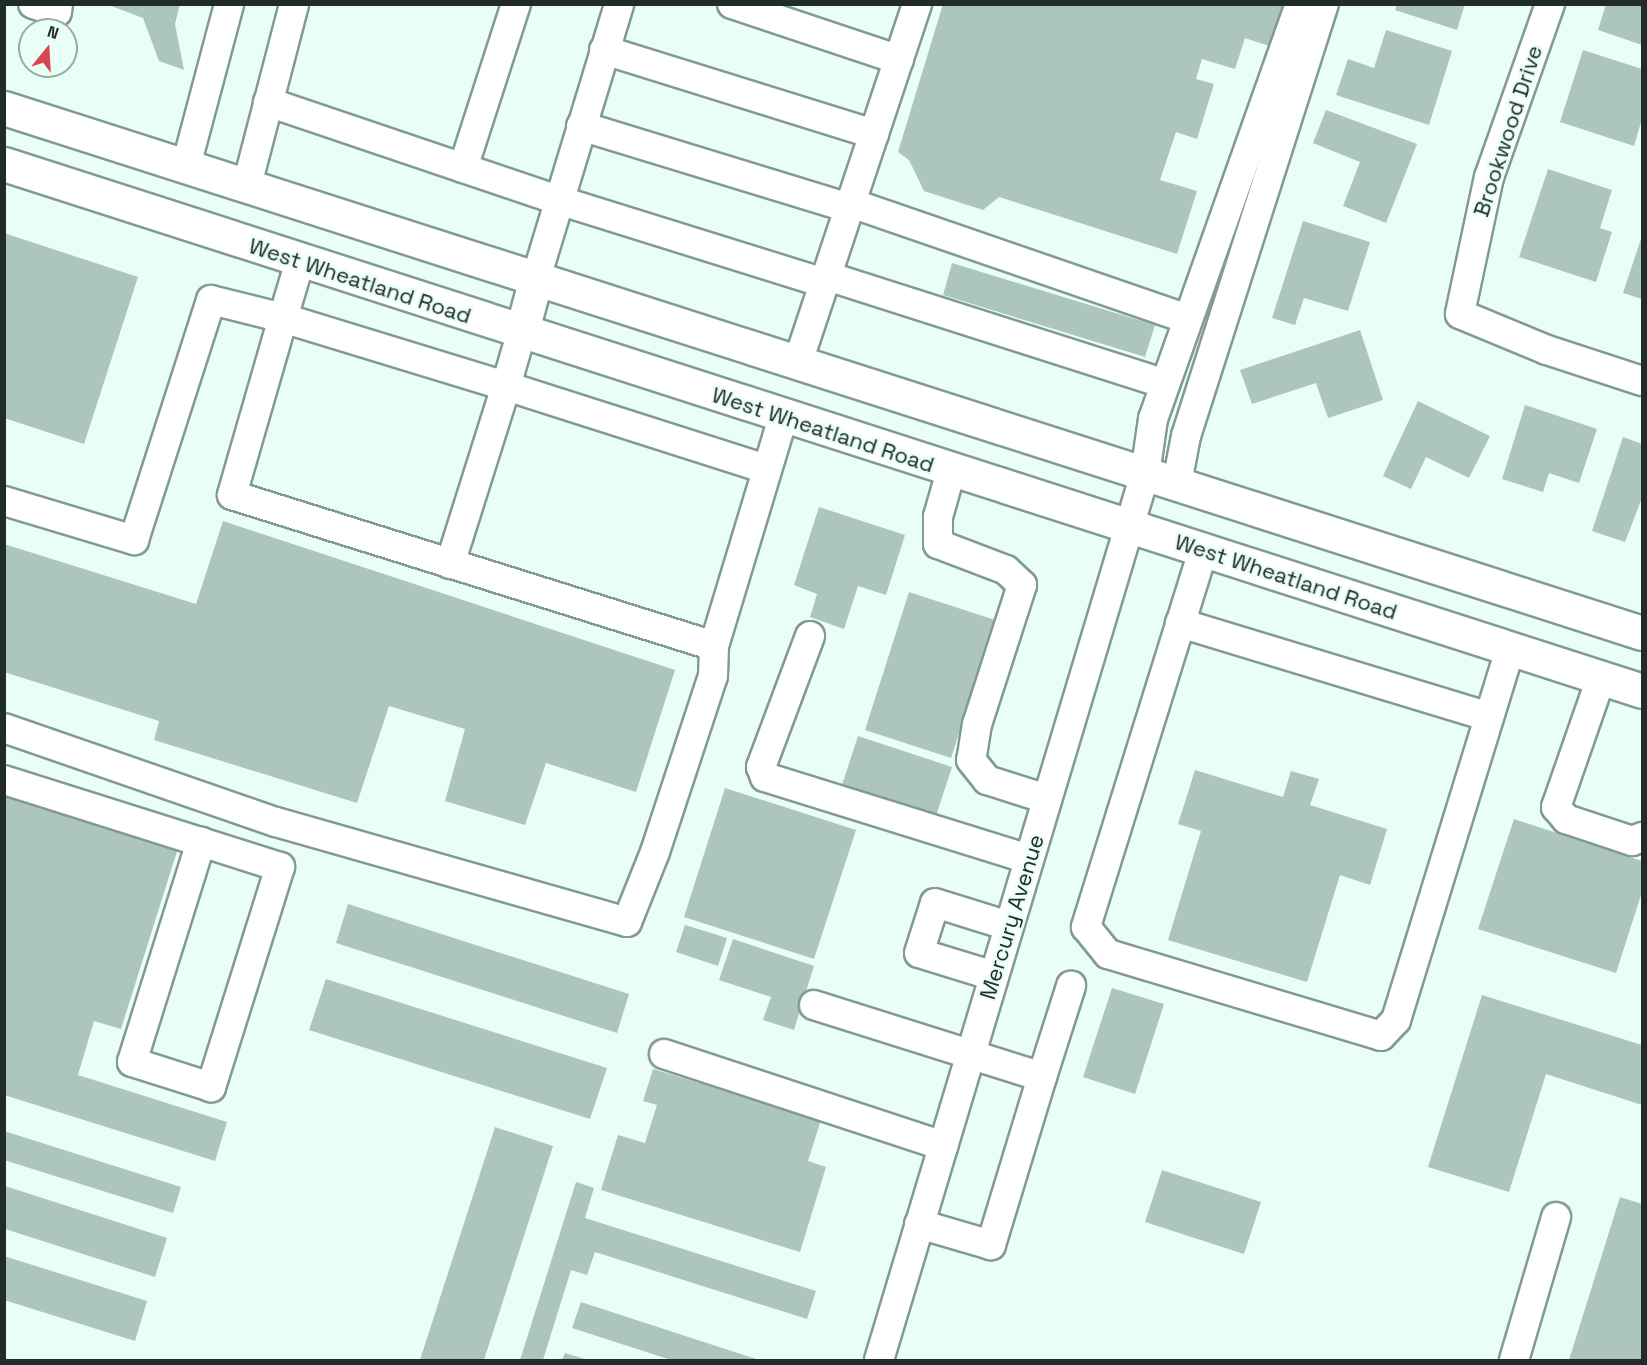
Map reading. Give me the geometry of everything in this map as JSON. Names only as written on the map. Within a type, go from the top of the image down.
[{"type":"main road","points":[[4,108],[1642,633]]},
{"type":"main road","name":"West Wheatland Road","points":[[4,165],[521,334],[1642,692]]},
{"type":"main road","points":[[521,334],[536,278]]},
{"type":"street","points":[[33,4],[57,12],[58,4]]},
{"type":"street","points":[[186,166],[229,4]]},
{"type":"street","points":[[247,185],[294,4]]},
{"type":"street","points":[[463,168],[516,4]]},
{"type":"street","points":[[536,278],[619,4]]},
{"type":"street","points":[[732,4],[899,60]]},
{"type":"street","points":[[798,362],[917,4]]},
{"type":"street","name":"Mercury Avenue","points":[[879,1360],[1145,474],[1153,419],[1300,4]]},
{"type":"street","points":[[1177,483],[1186,436],[1324,4]]},
{"type":"street","name":"Brookwood Drive","points":[[1550,4],[1489,177],[1460,314],[1547,350],[1642,381]]},
{"type":"street","points":[[604,50],[874,134]]},
{"type":"street","points":[[268,102],[558,200],[826,279],[1165,384]]},
{"type":"street","points":[[581,126],[850,206],[1188,319]]},
{"type":"street","points":[[300,261],[232,495],[714,646]]},
{"type":"street","points":[[4,501],[134,540],[211,300],[283,318],[766,469]]},
{"type":"street","points":[[450,564],[521,334]]},
{"type":"street","points":[[4,728],[276,822],[627,922],[655,852],[713,676],[714,646],[783,417]]},
{"type":"street","points":[[951,471],[939,518],[938,544],[1006,570],[1022,585],[977,724],[971,760],[987,780],[1047,799]]},
{"type":"street","points":[[1203,551],[1086,927],[1108,954],[1381,1036],[1396,1020],[1510,649]]},
{"type":"street","points":[[1180,623],[1490,717]]},
{"type":"street","points":[[810,636],[760,767],[765,777],[1029,859]]},
{"type":"street","points":[[1601,678],[1556,807],[1566,819],[1632,841],[1642,837]]},
{"type":"street","points":[[4,780],[201,842],[280,867],[211,1087],[132,1062],[201,842]]},
{"type":"street","points":[[994,976],[919,953],[935,903],[1009,926]]},
{"type":"street","points":[[919,1224],[991,1245],[1071,986]]},
{"type":"street","points":[[814,1005],[1042,1077]]},
{"type":"street","points":[[664,1054],[943,1146]]},
{"type":"street","points":[[1514,1360],[1557,1217]]},
{"type":"building","points":[[106,4],[180,4],[175,24],[184,70],[159,61],[143,18]]},
{"type":"building","points":[[943,4],[1289,4],[1275,48],[1245,38],[1235,69],[1202,59],[1196,79],[1214,84],[1197,139],[1176,132],[1160,180],[1197,191],[1177,254],[999,197],[983,210],[924,191],[909,160],[898,152]]},
{"type":"building","points":[[1397,4],[1465,4],[1457,30],[1395,10]]},
{"type":"building","points":[[1606,4],[1642,4],[1642,45],[1598,30]]},
{"type":"building","points":[[1386,30],[1452,51],[1429,125],[1336,95],[1348,59],[1374,68]]},
{"type":"building","points":[[1583,50],[1642,69],[1642,119],[1634,146],[1560,122]]},
{"type":"building","points":[[1326,110],[1417,144],[1386,223],[1343,206],[1360,162],[1313,143]]},
{"type":"building","points":[[1548,169],[1612,190],[1600,228],[1612,232],[1596,282],[1519,257]]},
{"type":"building","points":[[1303,221],[1370,242],[1348,311],[1304,298],[1295,325],[1272,318]]},
{"type":"building","points":[[4,233],[138,277],[84,444],[4,418]]},
{"type":"building","points":[[1642,236],[1642,299],[1623,293]]},
{"type":"building","points":[[952,263],[1155,325],[1145,357],[943,295]]},
{"type":"building","points":[[1360,330],[1383,400],[1328,418],[1316,383],[1252,404],[1240,370]]},
{"type":"building","points":[[1418,401],[1490,436],[1469,478],[1426,457],[1411,489],[1383,476]]},
{"type":"building","points":[[1525,405],[1597,429],[1579,483],[1549,473],[1543,492],[1502,479]]},
{"type":"building","points":[[1623,437],[1642,444],[1642,498],[1625,542],[1592,531]]},
{"type":"building","points":[[819,507],[905,535],[886,595],[858,586],[844,629],[810,617],[817,594],[794,585]]},
{"type":"building","points":[[223,521],[675,670],[636,792],[546,763],[525,825],[445,801],[465,729],[389,706],[357,803],[154,740],[159,721],[4,672],[4,544],[196,604]]},
{"type":"building","points":[[909,592],[995,620],[951,758],[865,730]]},
{"type":"building","points":[[858,736],[952,767],[935,819],[841,788]]},
{"type":"building","points":[[1195,770],[1283,797],[1291,771],[1319,779],[1310,805],[1387,829],[1370,885],[1340,875],[1307,982],[1168,940],[1201,831],[1178,824]]},
{"type":"building","points":[[725,788],[856,830],[814,959],[684,917]]},
{"type":"building","points":[[4,790],[179,845],[121,1029],[94,1021],[78,1075],[227,1122],[215,1161],[4,1095]]},
{"type":"building","points":[[1514,819],[1642,861],[1642,892],[1616,973],[1478,929]]},
{"type":"building","points":[[348,904],[629,994],[617,1033],[336,943]]},
{"type":"building","points":[[685,925],[727,938],[718,966],[676,952]]},
{"type":"building","points":[[733,939],[814,966],[794,1030],[763,1020],[771,997],[719,980]]},
{"type":"building","points":[[326,979],[607,1068],[590,1119],[309,1030]]},
{"type":"building","points":[[1112,988],[1164,1004],[1135,1094],[1083,1077]]},
{"type":"building","points":[[1482,995],[1642,1045],[1642,1105],[1546,1074],[1509,1192],[1428,1167]]},
{"type":"building","points":[[653,1069],[821,1120],[808,1161],[826,1167],[800,1252],[601,1190],[618,1135],[645,1143],[657,1105],[643,1101]]},
{"type":"building","points":[[495,1127],[553,1146],[484,1360],[420,1360]]},
{"type":"building","points":[[4,1131],[181,1187],[173,1213],[4,1160]]},
{"type":"building","points":[[1162,1170],[1261,1202],[1244,1254],[1145,1222]]},
{"type":"building","points":[[576,1182],[594,1188],[585,1218],[816,1291],[807,1319],[595,1252],[587,1275],[571,1270],[543,1360],[520,1360]]},
{"type":"building","points":[[5,1186],[167,1238],[155,1277],[5,1229]]},
{"type":"building","points":[[1620,1197],[1642,1204],[1642,1360],[1569,1360]]},
{"type":"building","points":[[4,1256],[147,1301],[135,1341],[4,1300]]},
{"type":"building","points":[[581,1302],[759,1360],[671,1360],[572,1328]]},
{"type":"building","points":[[565,1353],[588,1360],[562,1360]]}]
